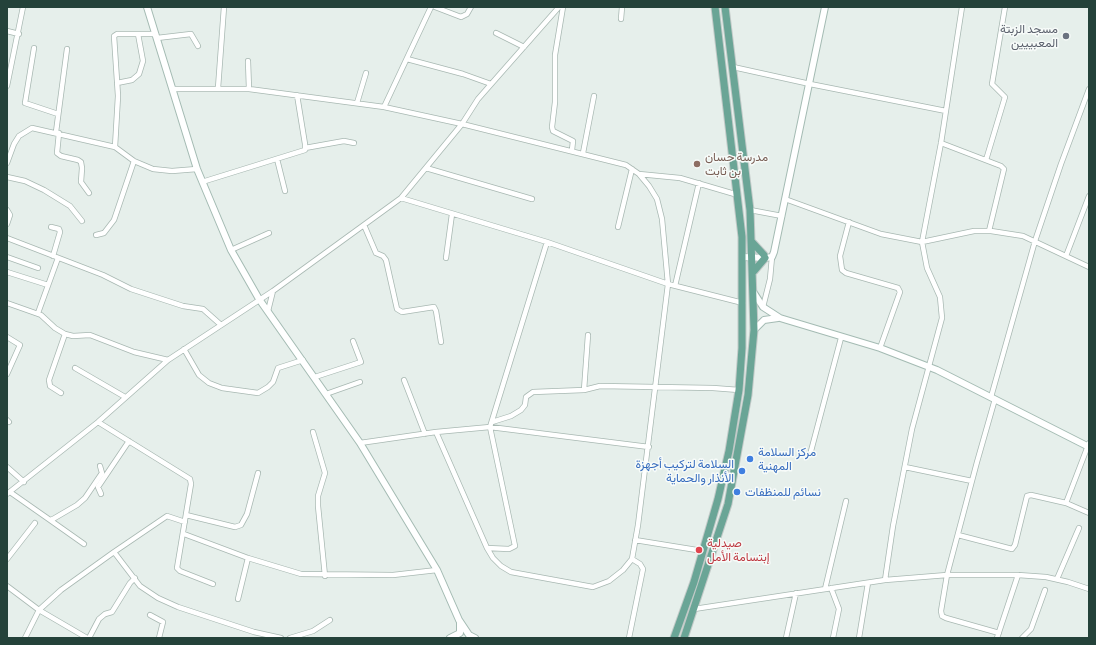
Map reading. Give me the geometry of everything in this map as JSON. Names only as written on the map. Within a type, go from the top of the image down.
[{"type":"main road","points":[[674,638],[703,551],[726,465],[739,390],[743,303],[743,255],[738,195],[715,7]]},
{"type":"main road","points":[[684,638],[728,504],[748,395],[754,330],[754,270],[750,210],[725,7]]},
{"type":"main road","points":[[752,242],[767,257],[754,270]]},
{"type":"street","points":[[7,86],[19,34],[23,7]]},
{"type":"street","points":[[147,7],[196,169],[231,250],[259,299],[360,443],[437,570],[459,620],[469,634],[475,638]]},
{"type":"street","points":[[218,88],[224,7]]},
{"type":"street","points":[[435,7],[461,17],[467,14],[471,7]]},
{"type":"street","points":[[84,544],[8,493],[24,482],[98,422],[168,360],[273,291],[401,198],[462,124],[478,99],[555,9],[559,7]]},
{"type":"street","points":[[563,7],[555,55],[556,102],[552,129],[572,140],[574,143],[572,150]]},
{"type":"street","points":[[621,19],[622,7]]},
{"type":"street","points":[[743,255],[767,257],[774,252],[810,84],[824,7]]},
{"type":"street","points":[[885,580],[912,429],[930,367],[942,318],[942,306],[927,268],[922,242],[942,143],[962,7]]},
{"type":"street","points":[[986,160],[1005,97],[992,84],[1005,7]]},
{"type":"street","points":[[384,107],[407,60],[429,8]]},
{"type":"street","points":[[7,31],[19,34]]},
{"type":"street","points":[[496,33],[524,47]]},
{"type":"street","points":[[115,147],[117,83],[114,36],[116,34],[156,36],[192,34],[198,46]]},
{"type":"street","points":[[117,83],[132,80],[139,74],[143,61],[138,34]]},
{"type":"street","points":[[34,48],[25,103],[58,114]]},
{"type":"street","points":[[67,49],[58,114],[58,153],[60,156],[80,160],[82,168],[82,185],[89,193]]},
{"type":"street","points":[[7,56],[14,58]]},
{"type":"street","points":[[407,60],[463,74],[491,84]]},
{"type":"street","points":[[248,61],[249,89]]},
{"type":"street","points":[[733,67],[946,111]]},
{"type":"street","points":[[357,103],[366,74]]},
{"type":"street","points":[[172,89],[249,89],[384,107],[462,124],[626,164],[639,174],[649,186],[657,199],[662,218],[668,284],[635,540],[632,559],[623,570],[609,580],[593,587],[511,572],[493,558],[487,548],[436,432]]},
{"type":"street","points":[[999,633],[942,616],[941,611],[958,535],[1035,241],[1089,89]]},
{"type":"street","points":[[297,95],[305,148]]},
{"type":"street","points":[[583,153],[594,96]]},
{"type":"street","points":[[7,163],[14,144],[26,131],[32,128],[115,147],[134,161],[161,171],[186,171],[196,169]]},
{"type":"street","points":[[202,182],[302,152],[305,148],[344,141],[354,143]]},
{"type":"street","points":[[942,143],[1001,166],[1004,172],[989,231]]},
{"type":"street","points":[[276,160],[285,190]]},
{"type":"street","points":[[96,235],[104,233],[114,220],[134,161]]},
{"type":"street","points":[[426,168],[532,199]]},
{"type":"street","points":[[618,227],[632,169]]},
{"type":"street","points":[[639,174],[680,178],[738,195]]},
{"type":"street","points":[[7,177],[25,180],[44,190],[70,206],[82,221]]},
{"type":"street","points":[[675,286],[699,183]]},
{"type":"street","points":[[1066,256],[1089,196]]},
{"type":"street","points":[[401,198],[547,242],[668,284],[743,303]]},
{"type":"street","points":[[785,199],[881,234],[922,242],[974,231],[989,231],[1023,236],[1089,267]]},
{"type":"street","points":[[7,210],[10,214],[7,224]]},
{"type":"street","points":[[750,210],[782,216]]},
{"type":"street","points":[[446,258],[452,214]]},
{"type":"street","points":[[849,222],[840,256],[842,270],[846,274],[898,288],[900,292],[880,348]]},
{"type":"street","points":[[364,225],[376,253],[383,256],[386,260],[397,309],[402,312],[434,308],[436,311],[441,342]]},
{"type":"street","points":[[38,313],[48,285],[60,232],[58,229],[51,227]]},
{"type":"street","points":[[231,250],[268,233]]},
{"type":"street","points":[[7,238],[149,295],[183,306],[203,309],[221,326]]},
{"type":"street","points":[[487,548],[509,549],[513,548],[515,544],[490,427],[547,242]]},
{"type":"street","points":[[7,257],[38,268]]},
{"type":"street","points":[[763,308],[770,279],[767,257]]},
{"type":"street","points":[[7,272],[48,285]]},
{"type":"street","points":[[268,311],[273,291]]},
{"type":"street","points":[[754,293],[763,308],[780,318],[841,338],[880,348],[930,367],[1089,446],[1066,503]]},
{"type":"street","points":[[7,303],[38,313],[45,317],[55,328],[65,334],[73,336],[90,335],[134,352],[168,360]]},
{"type":"street","points":[[754,330],[764,320],[780,318]]},
{"type":"street","points":[[61,393],[50,386],[49,380],[65,334]]},
{"type":"street","points":[[584,390],[588,335]]},
{"type":"street","points":[[7,337],[20,345],[7,374]]},
{"type":"street","points":[[811,451],[841,338]]},
{"type":"street","points":[[315,377],[361,362],[353,341]]},
{"type":"street","points":[[184,349],[199,375],[209,383],[222,388],[258,393],[273,382],[278,368],[303,360]]},
{"type":"street","points":[[75,368],[125,397]]},
{"type":"street","points":[[404,380],[424,434]]},
{"type":"street","points":[[326,394],[360,382]]},
{"type":"street","points":[[492,422],[511,416],[521,410],[525,405],[526,397],[533,392],[584,390],[600,386],[739,390]]},
{"type":"street","points":[[98,422],[190,479],[191,484],[184,534],[177,566],[178,570],[213,584]]},
{"type":"street","points":[[360,443],[436,432],[490,427],[648,447]]},
{"type":"street","points":[[313,432],[325,473],[318,496],[318,506],[325,576]]},
{"type":"street","points":[[101,494],[98,487],[129,441]]},
{"type":"street","points":[[50,520],[64,513],[85,498],[102,473],[100,466]]},
{"type":"street","points":[[7,467],[24,482]]},
{"type":"street","points":[[905,467],[972,480]]},
{"type":"street","points":[[186,515],[235,527],[241,525],[247,514],[258,473]]},
{"type":"street","points":[[958,535],[1012,549],[1015,545],[1027,496],[1031,495],[1066,503],[1089,514]]},
{"type":"street","points":[[825,589],[846,501]]},
{"type":"street","points":[[25,638],[39,610],[61,590],[166,516],[185,522]]},
{"type":"street","points":[[7,559],[35,523]]},
{"type":"street","points":[[1057,579],[1080,528]]},
{"type":"street","points":[[184,534],[248,558],[301,574],[325,576],[393,575],[437,570]]},
{"type":"street","points":[[635,540],[703,551]]},
{"type":"street","points":[[114,552],[140,586],[158,598],[178,607],[254,632],[281,638]]},
{"type":"street","points":[[238,599],[248,558]]},
{"type":"street","points":[[629,638],[643,569],[640,564],[632,559]]},
{"type":"street","points":[[694,609],[885,580],[948,575],[1018,575],[1057,579],[1089,589]]},
{"type":"street","points":[[997,638],[1018,575]]},
{"type":"street","points":[[7,586],[39,610],[88,638],[98,619],[101,616],[112,612],[135,578]]},
{"type":"street","points":[[859,638],[868,583]]},
{"type":"street","points":[[831,588],[839,610],[833,638]]},
{"type":"street","points":[[1022,638],[1031,629],[1045,590]]},
{"type":"street","points":[[786,638],[796,593]]},
{"type":"street","points":[[150,616],[163,622],[159,638]]},
{"type":"street","points":[[290,638],[313,631],[330,620]]},
{"type":"street","points":[[450,638],[460,633],[459,620]]},
{"type":"place","name":"مسجد الزبتة المعبييين","points":[[1066,36]]},
{"type":"place","name":"مدرسة حسان بن ثابت","points":[[697,164]]},
{"type":"place","name":"مركز السلامة المهنية","points":[[750,459]]},
{"type":"place","name":"السلامة لتركيب أجهزة الأنذار والحماية","points":[[742,471]]},
{"type":"place","name":"نسائم للمنظفات","points":[[737,492]]},
{"type":"place","name":"صيدلية إبتسامة الأمل","points":[[699,550]]}]
